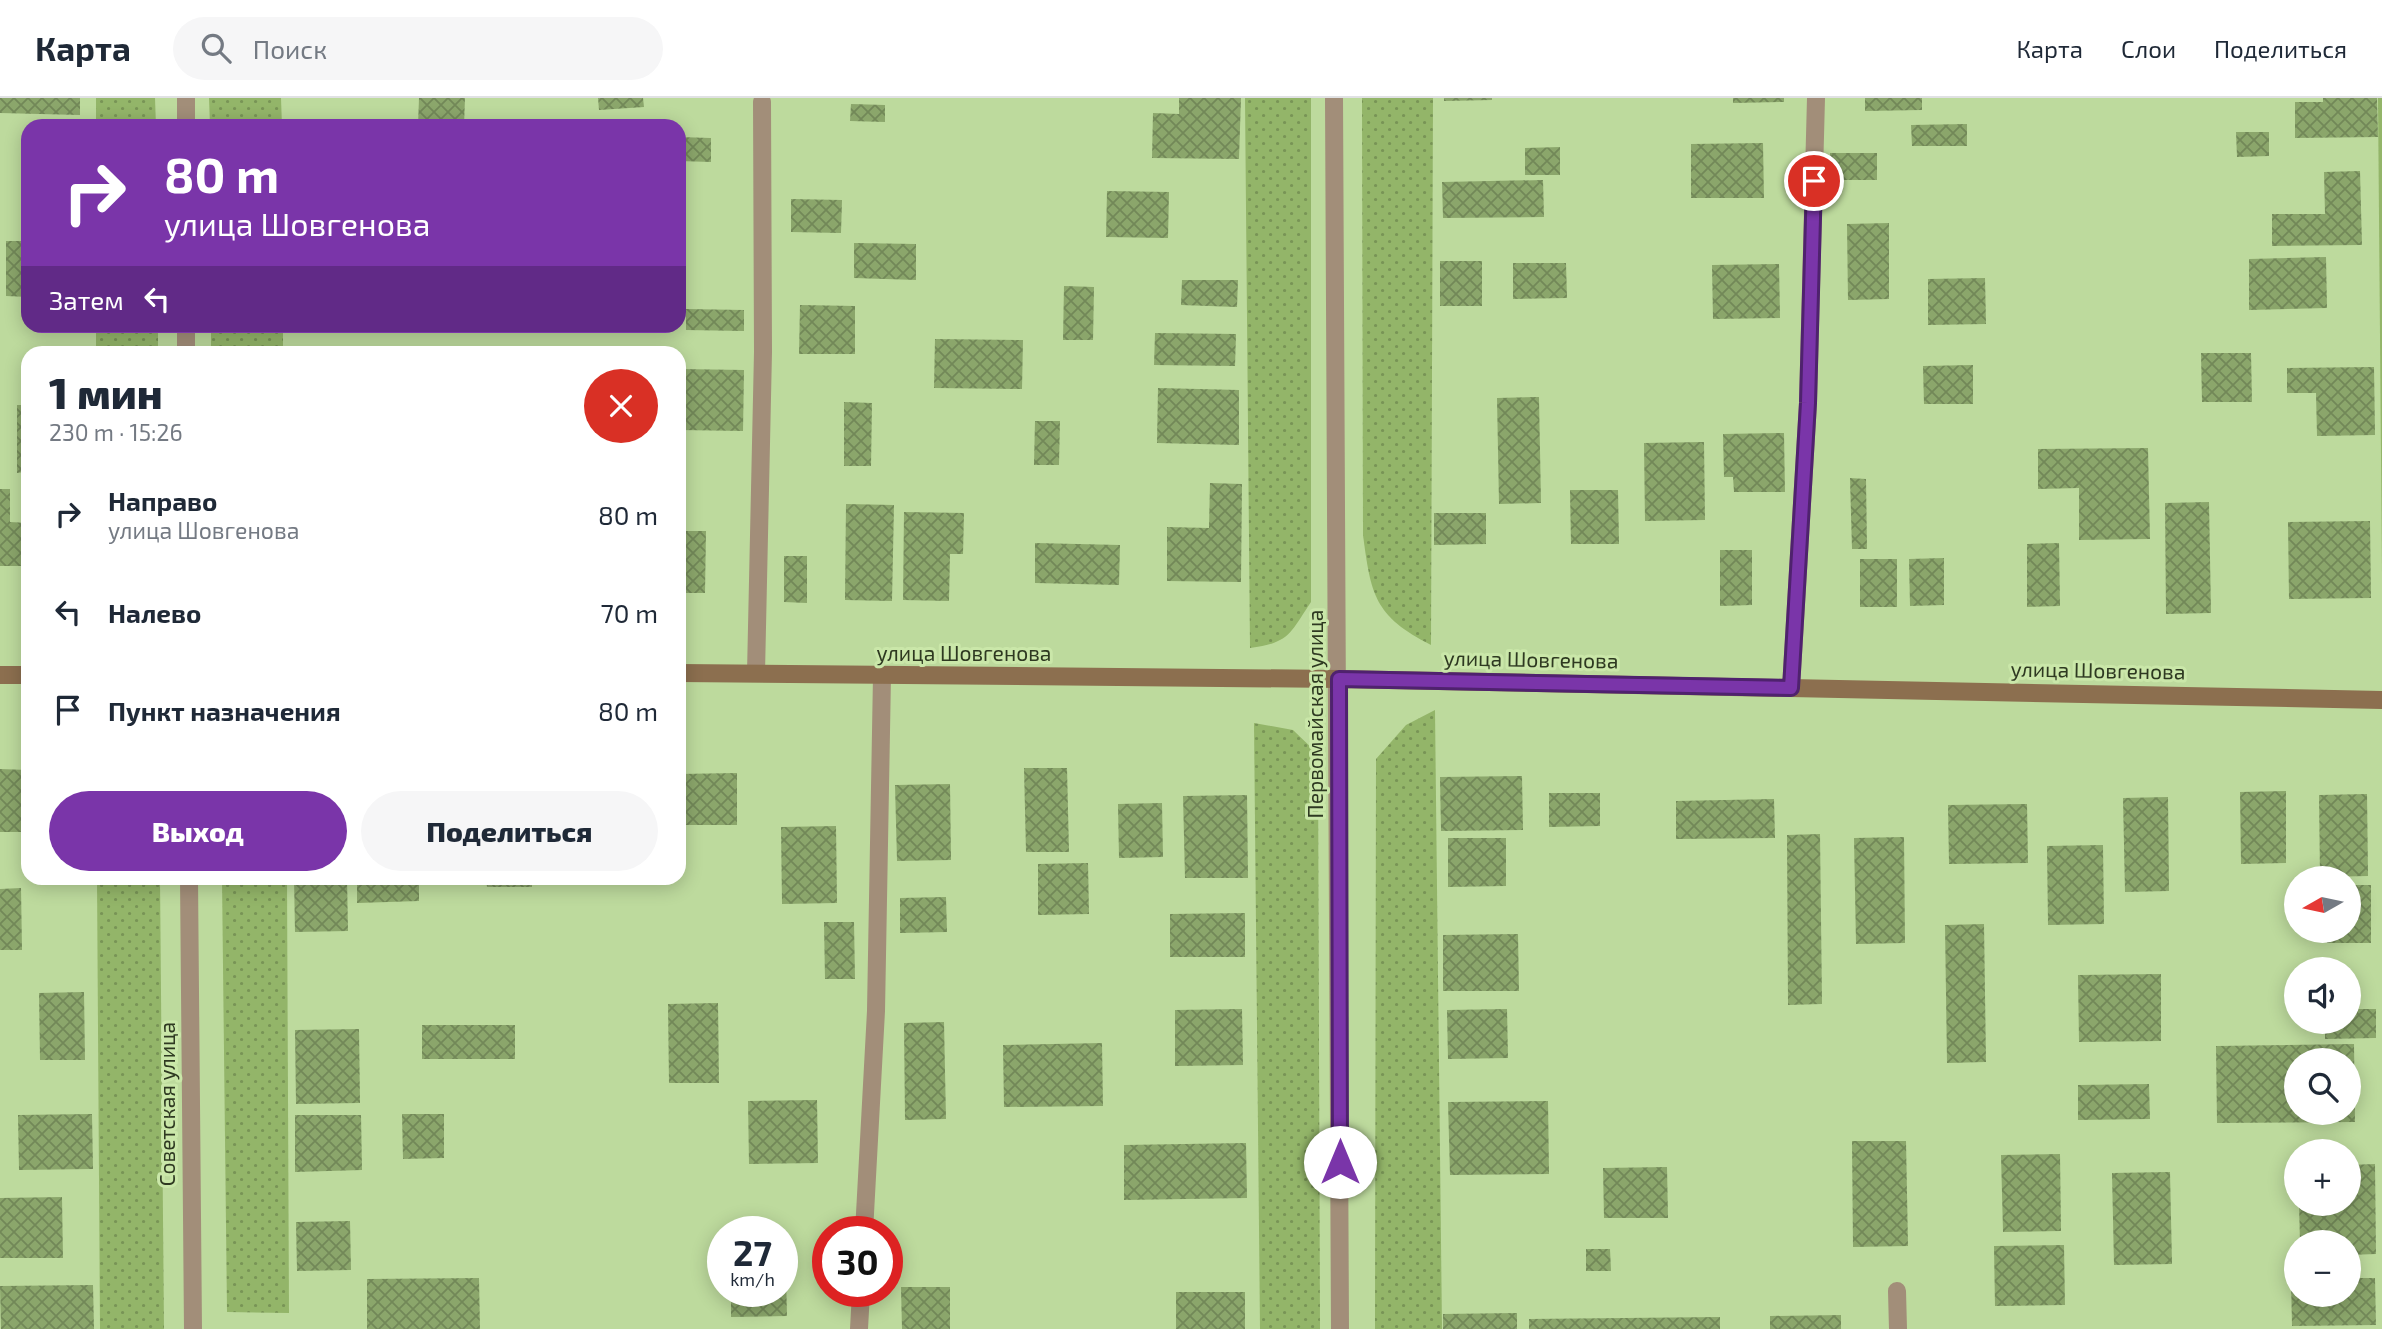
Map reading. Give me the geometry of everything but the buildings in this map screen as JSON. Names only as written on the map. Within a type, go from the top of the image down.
[{"type":"main road","name":"улица Шовгенова","points":[[686,673],[1339,679],[2382,700]]},
{"type":"main road","points":[[0,675],[21,676]]},
{"type":"street","points":[[186,98],[186,119]]},
{"type":"street","name":"Первомайская улица","points":[[1334,98],[1339,679],[1340,1329]]},
{"type":"street","points":[[1791,688],[1808,403],[1816,98]]},
{"type":"street","points":[[756,673],[763,352],[762,102]]},
{"type":"street","points":[[865,1216],[876,1011],[882,676]]},
{"type":"street","name":"Советская улица","points":[[189,885],[193,1329]]},
{"type":"street","points":[[1898,1291],[1898,1329]]},
{"type":"street","points":[[859,1329],[860,1307]]},
{"type":"green space","points":[[96,98],[155,98],[156,119],[96,119]]},
{"type":"green space","points":[[209,98],[281,98],[282,119],[210,119]]},
{"type":"green space","points":[[1245,98],[1311,98],[1311,602],[1288,635],[1273,643],[1250,648]]},
{"type":"green space","points":[[1362,98],[1433,98],[1431,645],[1397,624],[1379,602],[1369,573],[1363,535]]},
{"type":"green space","points":[[2378,98],[2382,98],[2382,575]]},
{"type":"green space","points":[[96,333],[158,333],[158,346],[96,346]]},
{"type":"green space","points":[[211,333],[283,333],[283,346],[211,346]]},
{"type":"green space","points":[[1435,710],[1442,1329],[1375,1329],[1376,759],[1406,725]]},
{"type":"green space","points":[[1254,723],[1293,730],[1318,754],[1320,1329],[1260,1329]]},
{"type":"green space","points":[[97,885],[160,885],[164,1329],[100,1329]]},
{"type":"green space","points":[[222,885],[287,885],[289,1313],[227,1312]]},
{"type":"route","points":[[1340,1162],[1339,679],[1791,688],[1808,403],[1814,181]]}]
